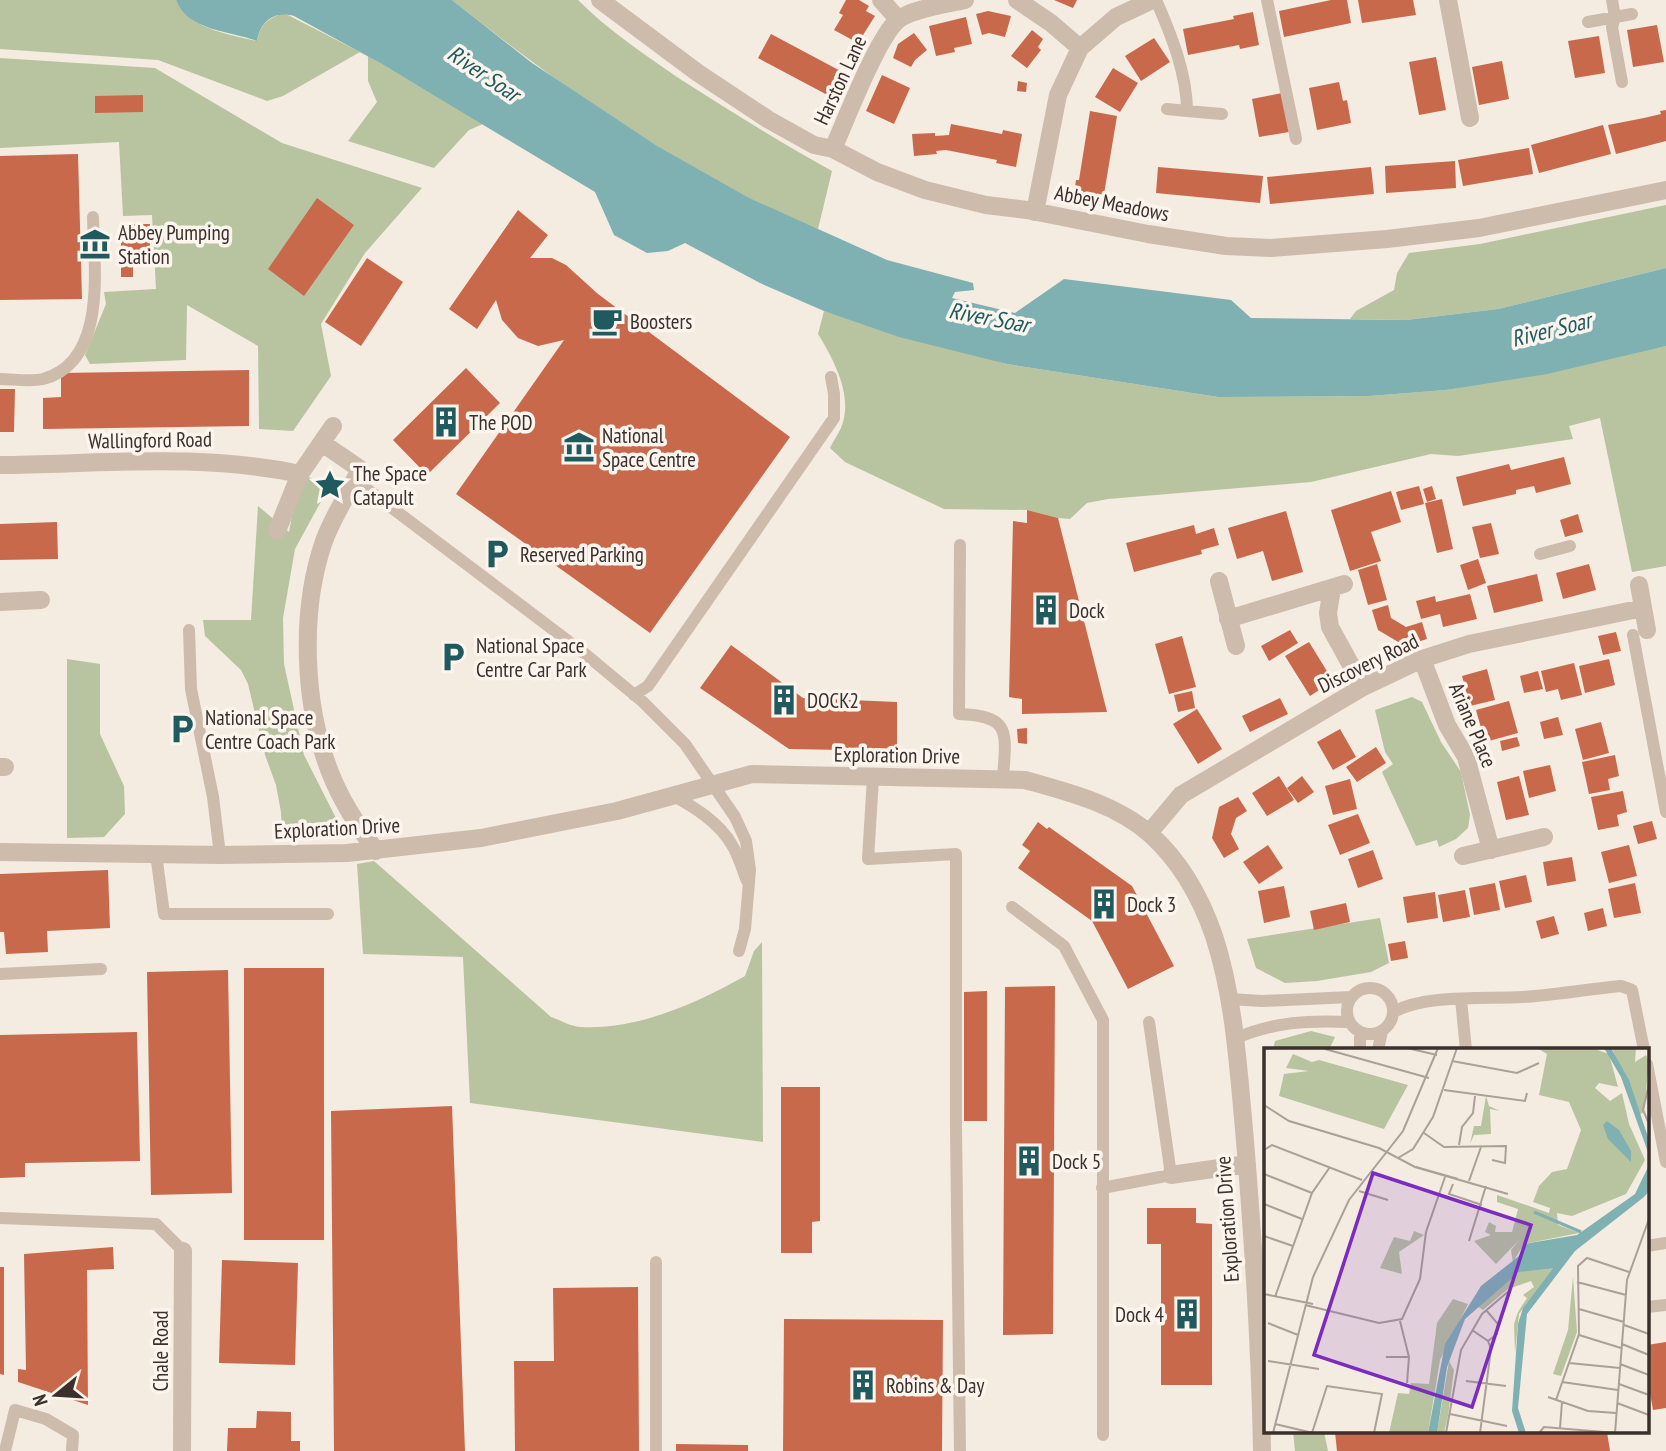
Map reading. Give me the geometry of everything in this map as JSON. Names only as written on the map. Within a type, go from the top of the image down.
[{"type":"street","name":"Abbey Meadows","points":[[600,0],[698,73],[769,120],[814,145],[833,149],[877,172],[925,190],[986,205],[1196,242],[1271,248],[1479,228],[1666,190]]},
{"type":"street","points":[[881,0],[898,19],[965,0]]},
{"type":"street","points":[[1017,0],[1051,23],[1080,48]]},
{"type":"street","points":[[1035,212],[1058,95],[1080,48],[1116,17],[1154,0]]},
{"type":"street","points":[[1448,0],[1470,118]]},
{"type":"street","name":"Harston Lane","points":[[833,149],[880,46],[898,19]]},
{"type":"street","points":[[277,531],[300,474],[333,426]]},
{"type":"street","points":[[322,443],[360,469],[325,540],[313,580],[307,668],[322,749],[331,774],[356,823],[376,851]]},
{"type":"street","name":"Wallingford Road","points":[[0,465],[215,461],[300,474]]},
{"type":"street","points":[[1219,581],[1236,646]]},
{"type":"street","points":[[1639,585],[1643,608],[1640,632]]},
{"type":"street","points":[[1228,619],[1338,586],[1328,613],[1330,628],[1363,687]]},
{"type":"street","points":[[0,602],[41,600]]},
{"type":"street","name":"Discovery Road","points":[[1149,833],[1181,795],[1363,687],[1422,659],[1492,639],[1643,608]]},
{"type":"street","name":"Ariane Place","points":[[1422,659],[1447,725],[1466,757],[1491,850]]},
{"type":"street","name":"Exploration Drive","points":[[0,852],[220,855],[376,851],[481,838],[617,811],[752,774],[1003,779],[1034,783],[1100,803],[1149,833],[1188,880],[1202,906],[1216,945],[1229,999],[1247,1164],[1262,1451]]},
{"type":"street","points":[[1463,856],[1544,837]]},
{"type":"street","points":[[1171,1175],[1247,1164]]},
{"type":"street","name":"Chale Road","points":[[183,1251],[183,1451]]},
{"type":"lane","points":[[1154,0],[1166,23],[1187,93],[1187,111]]},
{"type":"lane","points":[[1267,0],[1296,138]]},
{"type":"lane","points":[[1612,0],[1615,17],[1612,27],[1622,82]]},
{"type":"lane","points":[[1588,22],[1632,14]]},
{"type":"lane","points":[[1167,109],[1222,114]]},
{"type":"lane","points":[[0,379],[41,379],[57,373],[73,359],[83,344],[90,326],[94,300],[93,216]]},
{"type":"lane","points":[[634,695],[648,686],[834,418],[831,377]]},
{"type":"lane","points":[[355,480],[584,653],[634,695],[685,744],[710,784],[731,810],[743,832],[750,858],[745,929],[739,951]]},
{"type":"lane","points":[[960,545],[959,714],[990,716],[998,722],[1003,731],[1003,779]]},
{"type":"lane","points":[[1540,554],[1570,546]]},
{"type":"lane","points":[[189,631],[191,690],[213,797],[220,855]]},
{"type":"lane","points":[[1640,632],[1666,812]]},
{"type":"lane","points":[[873,778],[868,859],[956,854],[960,1451]]},
{"type":"lane","points":[[672,795],[701,813],[725,835],[733,845],[748,885]]},
{"type":"lane","points":[[156,854],[164,914],[327,914]]},
{"type":"lane","points":[[1012,907],[1064,946],[1104,1020],[1103,1435]]},
{"type":"lane","points":[[0,974],[101,969]]},
{"type":"lane","points":[[1393,1013],[1404,1006],[1461,999],[1526,996],[1621,986],[1632,990],[1644,1048]]},
{"type":"lane","points":[[1229,999],[1262,1001],[1351,997],[1363,989],[1377,989],[1389,998],[1393,1013],[1388,1026],[1382,1031],[1367,1034],[1360,1032],[1349,1022],[1346,1009],[1351,997]]},
{"type":"lane","points":[[1461,999],[1466,1048]]},
{"type":"lane","points":[[1102,1188],[1171,1175],[1149,1022]]},
{"type":"lane","points":[[1234,1039],[1251,1031],[1292,1022],[1349,1022]]},
{"type":"lane","points":[[1378,1048],[1382,1031]]},
{"type":"lane","points":[[1360,1032],[1360,1048]]},
{"type":"lane","points":[[1648,1069],[1666,1162]]},
{"type":"lane","points":[[0,1218],[156,1224],[183,1251]]},
{"type":"lane","points":[[1648,1246],[1666,1243]]},
{"type":"lane","points":[[656,1262],[656,1451]]},
{"type":"lane","points":[[1648,1307],[1666,1306]]},
{"type":"lane","points":[[5,1451],[15,1410],[46,1419],[73,1436],[72,1451]]},
{"type":"green space","points":[[0,0],[176,0],[181,10],[199,24],[257,41],[266,23],[284,13],[360,52],[283,96],[267,101],[158,60],[0,49]]},
{"type":"green space","points":[[452,0],[578,0],[614,32],[680,79],[832,171],[818,229],[750,199],[633,132],[559,81]]},
{"type":"green space","points":[[368,56],[483,124],[469,130],[434,168],[348,141],[377,102],[368,81]]},
{"type":"green space","points":[[0,58],[155,68],[282,143],[422,188],[365,253],[321,324],[331,376],[293,431],[259,429],[258,346],[187,305],[186,360],[90,364],[85,355],[106,304],[104,292],[156,289],[152,215],[123,216],[119,142],[0,148]]},
{"type":"green space","points":[[1666,205],[1666,268],[1498,309],[1406,320],[1350,319],[1356,311],[1394,290],[1397,273],[1409,253],[1480,244]]},
{"type":"green space","points":[[824,311],[1007,364],[1218,397],[1370,396],[1446,390],[1666,346],[1666,566],[1632,572],[1600,418],[1569,426],[1573,439],[1458,456],[1431,454],[1311,482],[1108,499],[1087,503],[1070,519],[1027,510],[944,509],[845,462],[830,448],[841,428],[845,404],[844,391],[836,367],[818,334]]},
{"type":"green space","points":[[300,474],[330,485],[295,549],[283,618],[284,664],[304,755],[338,822],[313,831],[282,833],[276,785],[265,755],[248,684],[241,670],[205,636],[203,620],[251,620],[258,506],[289,532]]},
{"type":"green space","points":[[67,659],[100,664],[100,734],[124,786],[125,814],[104,837],[67,838]]},
{"type":"green space","points":[[1412,697],[1422,702],[1441,742],[1461,772],[1470,815],[1468,828],[1456,839],[1439,847],[1437,840],[1416,846],[1382,772],[1393,764],[1385,752],[1375,710]]},
{"type":"green space","points":[[374,861],[551,1017],[577,1027],[602,1027],[645,1019],[707,996],[745,976],[754,951],[762,942],[763,1142],[470,1103],[463,957],[363,954],[357,864]]},
{"type":"green space","points":[[1380,918],[1389,963],[1371,972],[1317,981],[1285,983],[1256,968],[1247,939]]},
{"type":"green space","points":[[1311,1031],[1335,1037],[1330,1048],[1273,1048],[1275,1041]]},
{"type":"green space","points":[[1293,1434],[1324,1434],[1328,1451],[1295,1451]]},
{"type":"water","name":"River Soar","points":[[176,0],[452,0],[532,63],[657,146],[749,198],[887,260],[973,283],[974,290],[955,292],[952,298],[1015,313],[1064,279],[1231,300],[1251,318],[1406,320],[1498,309],[1666,268],[1666,346],[1547,374],[1446,390],[1370,396],[1218,397],[1007,364],[899,337],[824,311],[760,283],[685,243],[668,251],[647,253],[614,235],[595,192],[380,63],[294,16],[280,15],[269,19],[261,28],[257,41],[200,24],[182,10]]},
{"type":"building","points":[[846,0],[859,0],[869,6],[866,11],[875,16],[858,43],[834,30],[843,15],[839,13]]},
{"type":"building","points":[[1054,0],[1077,0],[1073,8]]},
{"type":"building","points":[[1331,0],[1347,0],[1351,23],[1284,37],[1279,11]]},
{"type":"building","points":[[1358,0],[1413,0],[1416,15],[1362,23]]},
{"type":"building","points":[[988,11],[1011,16],[1005,37],[989,33],[982,35],[976,14]]},
{"type":"building","points":[[1253,12],[1259,45],[1240,49],[1239,45],[1188,55],[1183,29],[1234,19],[1233,16]]},
{"type":"building","points":[[966,17],[972,44],[954,48],[955,52],[936,56],[929,26]]},
{"type":"building","points":[[1657,25],[1664,62],[1633,67],[1627,30]]},
{"type":"building","points":[[1032,30],[1043,39],[1038,47],[1041,50],[1027,68],[1011,56]]},
{"type":"building","points":[[914,33],[927,50],[911,67],[893,58],[898,44]]},
{"type":"building","points":[[771,34],[848,75],[835,99],[758,58]]},
{"type":"building","points":[[1599,36],[1605,73],[1575,78],[1568,41]]},
{"type":"building","points":[[1154,38],[1170,62],[1141,81],[1125,56]]},
{"type":"building","points":[[1436,57],[1446,110],[1419,115],[1409,62]]},
{"type":"building","points":[[1502,61],[1509,99],[1479,105],[1472,67]]},
{"type":"building","points":[[1113,68],[1138,83],[1120,112],[1095,97]]},
{"type":"building","points":[[882,75],[910,88],[894,124],[866,111]]},
{"type":"building","points":[[1018,81],[1027,83],[1026,92],[1017,91]]},
{"type":"building","points":[[1339,82],[1343,101],[1347,100],[1351,123],[1317,130],[1309,88]]},
{"type":"building","points":[[1282,93],[1289,132],[1259,137],[1252,99]]},
{"type":"building","points":[[143,95],[143,112],[95,113],[95,96]]},
{"type":"building","points":[[1666,110],[1666,141],[1616,154],[1608,125],[1661,114],[1660,111]]},
{"type":"building","points":[[1090,111],[1117,116],[1102,206],[1082,203],[1083,194],[1074,193],[1076,180],[1079,180]]},
{"type":"building","points":[[951,124],[1002,134],[1003,130],[1022,134],[1016,167],[996,163],[997,160],[946,150],[936,151],[937,154],[914,156],[912,134],[949,135]]},
{"type":"building","points":[[1603,125],[1611,154],[1539,173],[1531,145]]},
{"type":"building","points":[[1529,148],[1533,174],[1463,186],[1458,160]]},
{"type":"building","name":"Abbey Pumping Station","points":[[78,154],[82,299],[0,300],[0,156]]},
{"type":"building","points":[[1455,161],[1456,188],[1386,193],[1385,166]]},
{"type":"building","points":[[1158,167],[1263,176],[1260,203],[1156,193]]},
{"type":"building","points":[[1371,167],[1374,194],[1270,204],[1267,177]]},
{"type":"building","points":[[317,198],[354,225],[304,296],[268,269]]},
{"type":"building","points":[[518,210],[548,235],[530,258],[552,258],[566,265],[598,294],[790,437],[650,633],[456,494],[564,340],[538,346],[518,338],[502,320],[496,300],[477,329],[449,309]]},
{"type":"building","points":[[121,224],[150,224],[150,264],[133,264],[133,277],[121,277]]},
{"type":"building","points":[[367,258],[403,282],[361,346],[325,322]]},
{"type":"building","name":"The POD","points":[[466,368],[500,403],[427,475],[393,440]]},
{"type":"building","points":[[249,370],[249,426],[43,429],[43,398],[61,397],[61,373]]},
{"type":"building","points":[[0,389],[15,389],[14,432],[0,432]]},
{"type":"building","points":[[1564,457],[1571,484],[1536,493],[1534,486],[1516,490],[1516,494],[1463,506],[1456,477],[1509,464],[1511,470]]},
{"type":"building","points":[[1419,486],[1424,504],[1401,510],[1396,492]]},
{"type":"building","points":[[1432,486],[1436,499],[1427,502],[1423,489]]},
{"type":"building","points":[[1391,491],[1401,522],[1371,532],[1381,561],[1350,571],[1331,510]]},
{"type":"building","points":[[1442,499],[1453,549],[1437,553],[1425,503]]},
{"type":"building","name":"Dock","points":[[1027,510],[1058,518],[1107,712],[1022,714],[1022,699],[1009,697],[1013,521],[1027,523]]},
{"type":"building","points":[[1286,511],[1303,572],[1272,581],[1263,551],[1237,559],[1228,528]]},
{"type":"building","points":[[1578,514],[1583,532],[1565,537],[1560,520]]},
{"type":"building","points":[[57,522],[58,559],[0,560],[0,524]]},
{"type":"building","points":[[1491,523],[1499,554],[1480,558],[1472,527]]},
{"type":"building","points":[[1194,525],[1196,534],[1214,528],[1219,545],[1201,550],[1202,554],[1134,572],[1126,543]]},
{"type":"building","points":[[1478,559],[1486,583],[1468,590],[1460,565]]},
{"type":"building","points":[[1377,564],[1387,600],[1368,605],[1358,570]]},
{"type":"building","points":[[1589,564],[1596,590],[1563,599],[1556,573]]},
{"type":"building","points":[[1537,574],[1543,601],[1494,613],[1487,586]]},
{"type":"building","points":[[1470,594],[1477,619],[1443,627],[1440,614],[1421,619],[1416,601],[1435,596],[1436,602]]},
{"type":"building","points":[[1388,605],[1391,618],[1406,627],[1422,622],[1427,639],[1405,646],[1378,630],[1372,610]]},
{"type":"building","points":[[1290,630],[1298,643],[1269,661],[1261,646]]},
{"type":"building","points":[[1616,632],[1621,651],[1603,655],[1598,636]]},
{"type":"building","points":[[1182,636],[1196,687],[1169,694],[1155,644]]},
{"type":"building","points":[[1309,642],[1333,681],[1310,696],[1285,656]]},
{"type":"building","name":"DOCK2","points":[[731,645],[803,698],[897,702],[897,751],[789,749],[700,688]]},
{"type":"building","points":[[1609,659],[1615,685],[1585,693],[1579,666]]},
{"type":"building","points":[[1574,663],[1582,695],[1561,700],[1558,689],[1546,692],[1541,671]]},
{"type":"building","points":[[1487,669],[1495,700],[1470,706],[1462,676]]},
{"type":"building","points":[[1538,671],[1543,689],[1524,693],[1520,676]]},
{"type":"building","points":[[1192,691],[1195,708],[1178,712],[1174,695]]},
{"type":"building","points":[[1280,698],[1288,714],[1250,732],[1242,716]]},
{"type":"building","points":[[1509,701],[1518,733],[1485,742],[1476,710]]},
{"type":"building","points":[[1197,709],[1222,749],[1198,764],[1173,724]]},
{"type":"building","points":[[1558,717],[1563,735],[1544,739],[1540,722]]},
{"type":"building","points":[[1601,722],[1609,753],[1583,760],[1575,729]]},
{"type":"building","points":[[1027,728],[1027,744],[1018,743],[1017,729]]},
{"type":"building","points":[[1340,729],[1356,757],[1333,770],[1317,742]]},
{"type":"building","points":[[1517,737],[1520,746],[1502,751],[1500,741]]},
{"type":"building","points":[[1376,747],[1386,763],[1357,782],[1346,767]]},
{"type":"building","points":[[1615,755],[1619,776],[1608,779],[1610,790],[1589,794],[1582,762]]},
{"type":"building","points":[[1550,765],[1556,791],[1529,798],[1523,771]]},
{"type":"building","points":[[1279,776],[1294,800],[1267,816],[1252,793]]},
{"type":"building","points":[[1302,776],[1314,792],[1298,803],[1287,788]]},
{"type":"building","points":[[1519,776],[1529,815],[1506,820],[1497,782]]},
{"type":"building","points":[[1350,779],[1357,809],[1333,815],[1325,786]]},
{"type":"building","points":[[1623,791],[1627,812],[1617,815],[1619,826],[1598,830],[1591,797]]},
{"type":"building","points":[[1238,797],[1247,811],[1236,818],[1231,834],[1239,849],[1224,858],[1212,838],[1219,807]]},
{"type":"building","points":[[1358,814],[1370,843],[1340,855],[1328,825]]},
{"type":"building","points":[[1652,821],[1657,839],[1638,844],[1633,826]]},
{"type":"building","name":"Dock 3","points":[[1038,822],[1132,886],[1174,966],[1128,989],[1092,921],[1018,868],[1030,851],[1022,845]]},
{"type":"building","points":[[1268,845],[1283,868],[1259,884],[1243,862]]},
{"type":"building","points":[[1629,845],[1637,876],[1609,883],[1601,852]]},
{"type":"building","points":[[1373,850],[1383,879],[1358,888],[1348,859]]},
{"type":"building","points":[[1572,857],[1576,881],[1547,886],[1543,862]]},
{"type":"building","points":[[108,870],[110,928],[47,931],[48,952],[6,954],[4,932],[0,932],[0,874]]},
{"type":"building","points":[[1526,875],[1532,902],[1505,908],[1499,881]]},
{"type":"building","points":[[1495,883],[1500,910],[1474,915],[1469,888]]},
{"type":"building","points":[[1635,883],[1641,913],[1614,918],[1608,889]]},
{"type":"building","points":[[1284,886],[1290,917],[1264,923],[1258,891]]},
{"type":"building","points":[[1465,890],[1470,917],[1443,922],[1438,895]]},
{"type":"building","points":[[1435,892],[1438,918],[1407,923],[1403,897]]},
{"type":"building","points":[[1346,903],[1350,922],[1314,930],[1310,911]]},
{"type":"building","points":[[1603,908],[1607,926],[1588,931],[1584,913]]},
{"type":"building","points":[[1554,916],[1559,934],[1541,939],[1536,921]]},
{"type":"building","points":[[1405,941],[1408,958],[1391,961],[1388,944]]},
{"type":"building","points":[[244,968],[324,968],[324,1240],[244,1240]]},
{"type":"building","points":[[228,970],[232,1193],[151,1195],[147,972]]},
{"type":"building","name":"Dock 5","points":[[1055,986],[1053,1334],[1003,1335],[1005,987]]},
{"type":"building","points":[[987,991],[987,1121],[964,1121],[964,992]]},
{"type":"building","points":[[137,1032],[140,1161],[25,1163],[25,1177],[0,1178],[0,1035]]},
{"type":"building","points":[[781,1087],[820,1087],[820,1221],[812,1222],[812,1253],[781,1253]]},
{"type":"building","points":[[452,1106],[465,1451],[334,1451],[331,1111]]},
{"type":"building","name":"Dock 4","points":[[1147,1208],[1196,1208],[1196,1223],[1212,1224],[1212,1385],[1161,1385],[1161,1244],[1147,1244]]},
{"type":"building","points":[[113,1247],[114,1269],[87,1270],[88,1405],[18,1382],[18,1369],[26,1370],[24,1254]]},
{"type":"building","points":[[222,1260],[298,1263],[295,1365],[219,1363]]},
{"type":"building","points":[[0,1267],[4,1267],[4,1375],[0,1374]]},
{"type":"building","points":[[638,1287],[639,1451],[515,1451],[514,1361],[554,1361],[553,1288]]},
{"type":"building","name":"Robins & Day","points":[[784,1319],[943,1320],[942,1451],[783,1451]]},
{"type":"building","points":[[1666,1342],[1666,1408],[1653,1410],[1648,1393],[1648,1345]]},
{"type":"building","points":[[257,1411],[291,1412],[291,1441],[300,1441],[300,1451],[227,1451],[228,1428],[256,1428]]},
{"type":"building","points":[[1335,1434],[1607,1434],[1610,1451],[1337,1451]]},
{"type":"building","points":[[676,1444],[748,1445],[748,1451],[676,1451]]},
{"type":"place","name":"Abbey Pumping Station","points":[[95,244]]},
{"type":"place","name":"Boosters","points":[[607,321]]},
{"type":"place","name":"The POD","points":[[446,422]]},
{"type":"place","name":"National Space Centre","points":[[579,447]]},
{"type":"place","name":"The Space Catapult","points":[[330,485]]},
{"type":"place","name":"Reserved Parking","points":[[497,554]]},
{"type":"place","name":"Dock","points":[[1046,610]]},
{"type":"place","name":"National Space Centre Car Park","points":[[453,657]]},
{"type":"place","name":"DOCK2","points":[[784,700]]},
{"type":"place","name":"National Space Centre Coach Park","points":[[182,729]]},
{"type":"place","name":"Dock 3","points":[[1104,904]]},
{"type":"place","name":"Dock 5","points":[[1029,1161]]},
{"type":"place","name":"Dock 4","points":[[1187,1314]]},
{"type":"place","name":"Robins & Day","points":[[863,1385]]}]
